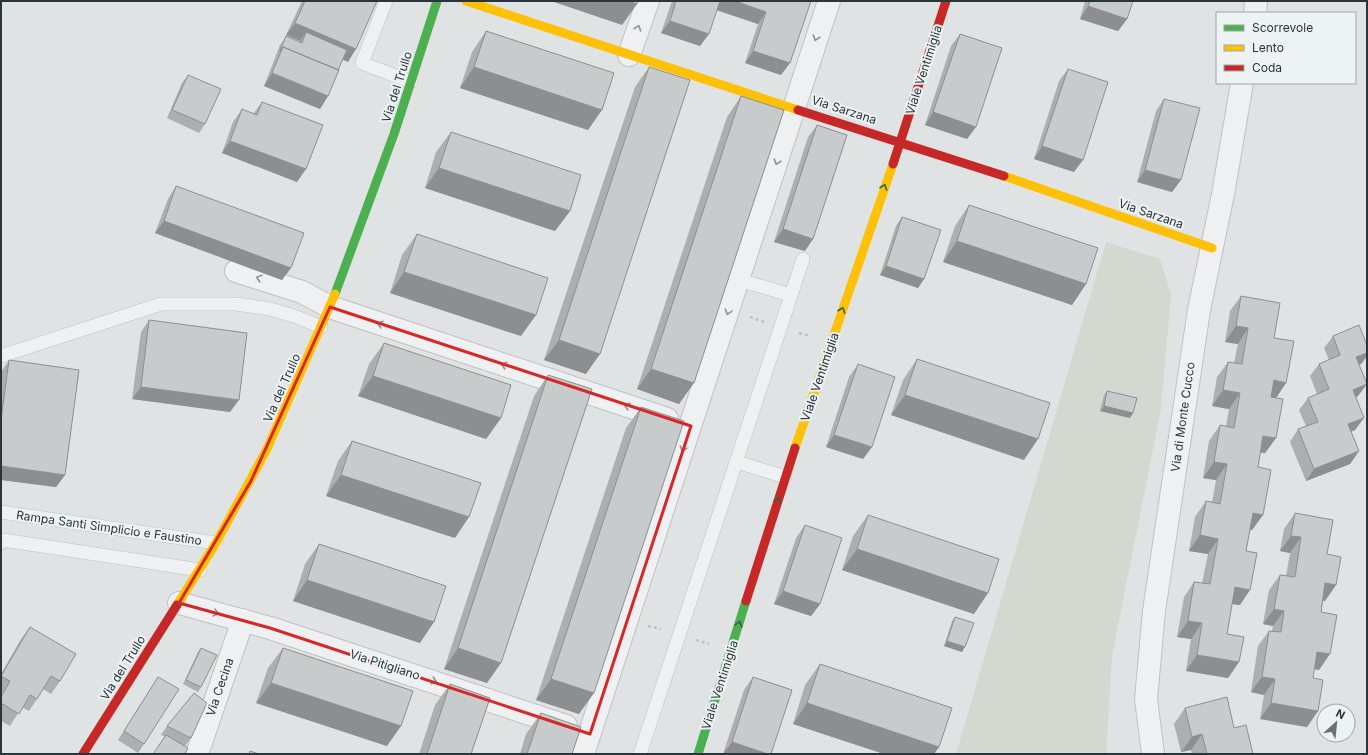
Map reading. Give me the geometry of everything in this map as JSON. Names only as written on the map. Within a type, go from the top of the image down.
[{"type":"street","name":"Via del Trullo","points":[[83,754],[200,570],[267,449],[330,307],[394,134],[437,1]]},
{"type":"street","name":"Via Sarzana","points":[[466,1],[629,55],[900,141],[1212,248]]},
{"type":"street","points":[[629,55],[648,1]]},
{"type":"street","points":[[583,754],[829,1]]},
{"type":"street","name":"Viale Ventimiglia","points":[[698,754],[786,477],[946,1]]},
{"type":"street","points":[[1254,12],[1256,1]]},
{"type":"street","name":"Via di Monte Cucco","points":[[1153,754],[1146,699],[1148,661],[1199,310],[1212,248],[1242,84]]},
{"type":"street","points":[[236,271],[302,292],[330,307],[691,426]]},
{"type":"street","name":"Via Pitigliano","points":[[178,604],[243,620],[590,734]]},
{"type":"street","name":"Via Cecina","points":[[197,754],[243,620]]},
{"type":"lane","points":[[386,1],[362,63],[411,82]]},
{"type":"lane","points":[[640,754],[803,259]]},
{"type":"lane","points":[[739,280],[791,295]]},
{"type":"lane","points":[[1,356],[3,354],[161,304],[236,304],[270,309],[294,316],[322,327]]},
{"type":"lane","points":[[737,462],[786,477]]},
{"type":"lane","name":"Rampa Santi Simplicio e Faustino","points":[[1,512],[216,543]]},
{"type":"lane","points":[[1,543],[3,540],[200,570]]},
{"type":"highlighted area","points":[[330,307],[691,426],[590,734],[270,628],[179,603],[251,481]]},
{"type":"shaded area","points":[[1106,242],[1160,259],[1171,294],[1161,409],[1112,656],[1106,754],[956,754]]},
{"type":"building","points":[[305,1],[377,1],[356,49],[295,23]]},
{"type":"building","points":[[628,1],[638,1],[637,4]]},
{"type":"building","points":[[676,1],[720,1],[709,34],[670,21]]},
{"type":"building","points":[[735,1],[811,1],[790,63],[753,51],[766,12]]},
{"type":"building","points":[[1090,1],[1133,1],[1127,19],[1088,6]]},
{"type":"building","points":[[486,31],[614,73],[602,110],[474,67]]},
{"type":"building","points":[[306,32],[347,50],[338,70],[283,47],[280,51],[286,36],[302,43]]},
{"type":"building","points":[[960,34],[1002,48],[976,127],[933,112]]},
{"type":"building","points":[[283,47],[339,70],[328,96],[272,73]]},
{"type":"building","points":[[649,67],[690,80],[600,354],[559,340]]},
{"type":"building","points":[[1068,69],[1108,82],[1083,160],[1042,146]]},
{"type":"building","points":[[188,75],[221,89],[205,124],[172,110]]},
{"type":"building","points":[[741,96],[784,110],[694,383],[651,369]]},
{"type":"building","points":[[1164,99],[1200,108],[1181,180],[1145,170]]},
{"type":"building","points":[[262,102],[323,125],[306,169],[230,141],[242,109],[257,115]]},
{"type":"building","points":[[817,125],[847,135],[813,239],[783,229]]},
{"type":"building","points":[[451,132],[581,175],[570,211],[439,168]]},
{"type":"building","points":[[176,186],[304,233],[291,268],[164,221]]},
{"type":"building","points":[[969,205],[1098,248],[1086,284],[957,241]]},
{"type":"building","points":[[902,217],[941,230],[924,279],[886,266]]},
{"type":"building","points":[[417,234],[548,278],[536,315],[404,272]]},
{"type":"building","points":[[1241,296],[1280,303],[1274,338],[1294,341],[1286,383],[1274,380],[1271,397],[1283,399],[1276,438],[1263,436],[1258,467],[1271,470],[1263,515],[1253,513],[1246,551],[1257,553],[1250,590],[1235,587],[1227,634],[1244,637],[1239,662],[1197,655],[1202,623],[1188,621],[1194,582],[1210,584],[1218,539],[1200,535],[1206,501],[1220,504],[1227,464],[1214,462],[1220,425],[1234,428],[1240,393],[1223,390],[1228,362],[1242,364],[1248,328],[1236,326]]},
{"type":"building","points":[[149,320],[247,333],[239,400],[141,387]]},
{"type":"building","points":[[1359,325],[1367,345],[1367,353],[1356,357],[1367,384],[1353,390],[1364,418],[1348,424],[1359,451],[1314,469],[1298,429],[1318,422],[1308,398],[1329,389],[1319,364],[1340,355],[1333,336]]},
{"type":"building","points":[[384,343],[511,385],[501,418],[373,376]]},
{"type":"building","points":[[917,359],[1050,403],[1038,439],[905,395]]},
{"type":"building","points":[[9,360],[79,370],[65,475],[1,466],[1,420]]},
{"type":"building","points":[[858,364],[895,377],[872,447],[834,435]]},
{"type":"building","points":[[548,375],[592,389],[501,663],[458,648]]},
{"type":"building","points":[[1107,391],[1137,398],[1133,413],[1104,406]]},
{"type":"building","points":[[641,407],[684,421],[594,693],[551,679]]},
{"type":"building","points":[[352,441],[481,483],[469,517],[341,475]]},
{"type":"building","points":[[1295,513],[1333,520],[1327,554],[1341,557],[1336,585],[1325,583],[1321,612],[1337,615],[1330,654],[1317,652],[1313,678],[1323,680],[1319,703],[1316,703],[1316,711],[1271,703],[1275,679],[1262,677],[1269,631],[1281,632],[1284,611],[1274,609],[1280,575],[1295,577],[1301,537],[1291,536]]},
{"type":"building","points":[[868,515],[999,559],[988,593],[857,549]]},
{"type":"building","points":[[805,525],[842,538],[820,604],[783,591]]},
{"type":"building","points":[[319,544],[446,586],[434,622],[307,580]]},
{"type":"building","points":[[955,617],[974,623],[965,647],[947,641]]},
{"type":"building","points":[[30,627],[76,654],[60,681],[51,676],[37,699],[30,695],[19,714],[1,703],[1,697],[10,681],[1,676]]},
{"type":"building","points":[[201,648],[217,655],[201,687],[186,680]]},
{"type":"building","points":[[283,648],[413,691],[401,726],[271,683]]},
{"type":"building","points":[[820,664],[952,708],[939,747],[807,703]]},
{"type":"building","points":[[158,677],[179,689],[144,744],[124,731]]},
{"type":"building","points":[[753,677],[792,690],[771,754],[732,742]]},
{"type":"building","points":[[450,684],[490,698],[471,754],[427,754]]},
{"type":"building","points":[[194,693],[207,703],[191,738],[167,726]]},
{"type":"building","points":[[1227,697],[1234,728],[1246,725],[1253,754],[1207,754],[1202,734],[1192,737],[1185,708]]},
{"type":"building","points":[[541,713],[581,727],[572,754],[527,754]]},
{"type":"building","points":[[166,735],[188,748],[185,754],[153,754]]},
{"type":"building","points":[[250,751],[259,754],[249,754]]},
{"type":"traffic: fast","points":[[335,294],[394,134],[437,1]]},
{"type":"traffic: fast","points":[[698,754],[746,601]]},
{"type":"traffic: slow","points":[[466,1],[798,110]]},
{"type":"traffic: slow","points":[[795,448],[893,164]]},
{"type":"traffic: slow","points":[[1004,176],[1212,248]]},
{"type":"traffic: slow","points":[[177,605],[216,543],[267,449],[335,294]]},
{"type":"traffic: jam","points":[[893,164],[946,1]]},
{"type":"traffic: jam","points":[[798,110],[1004,176]]},
{"type":"traffic: jam","points":[[746,601],[795,448]]},
{"type":"traffic: jam","points":[[83,754],[177,605]]}]
